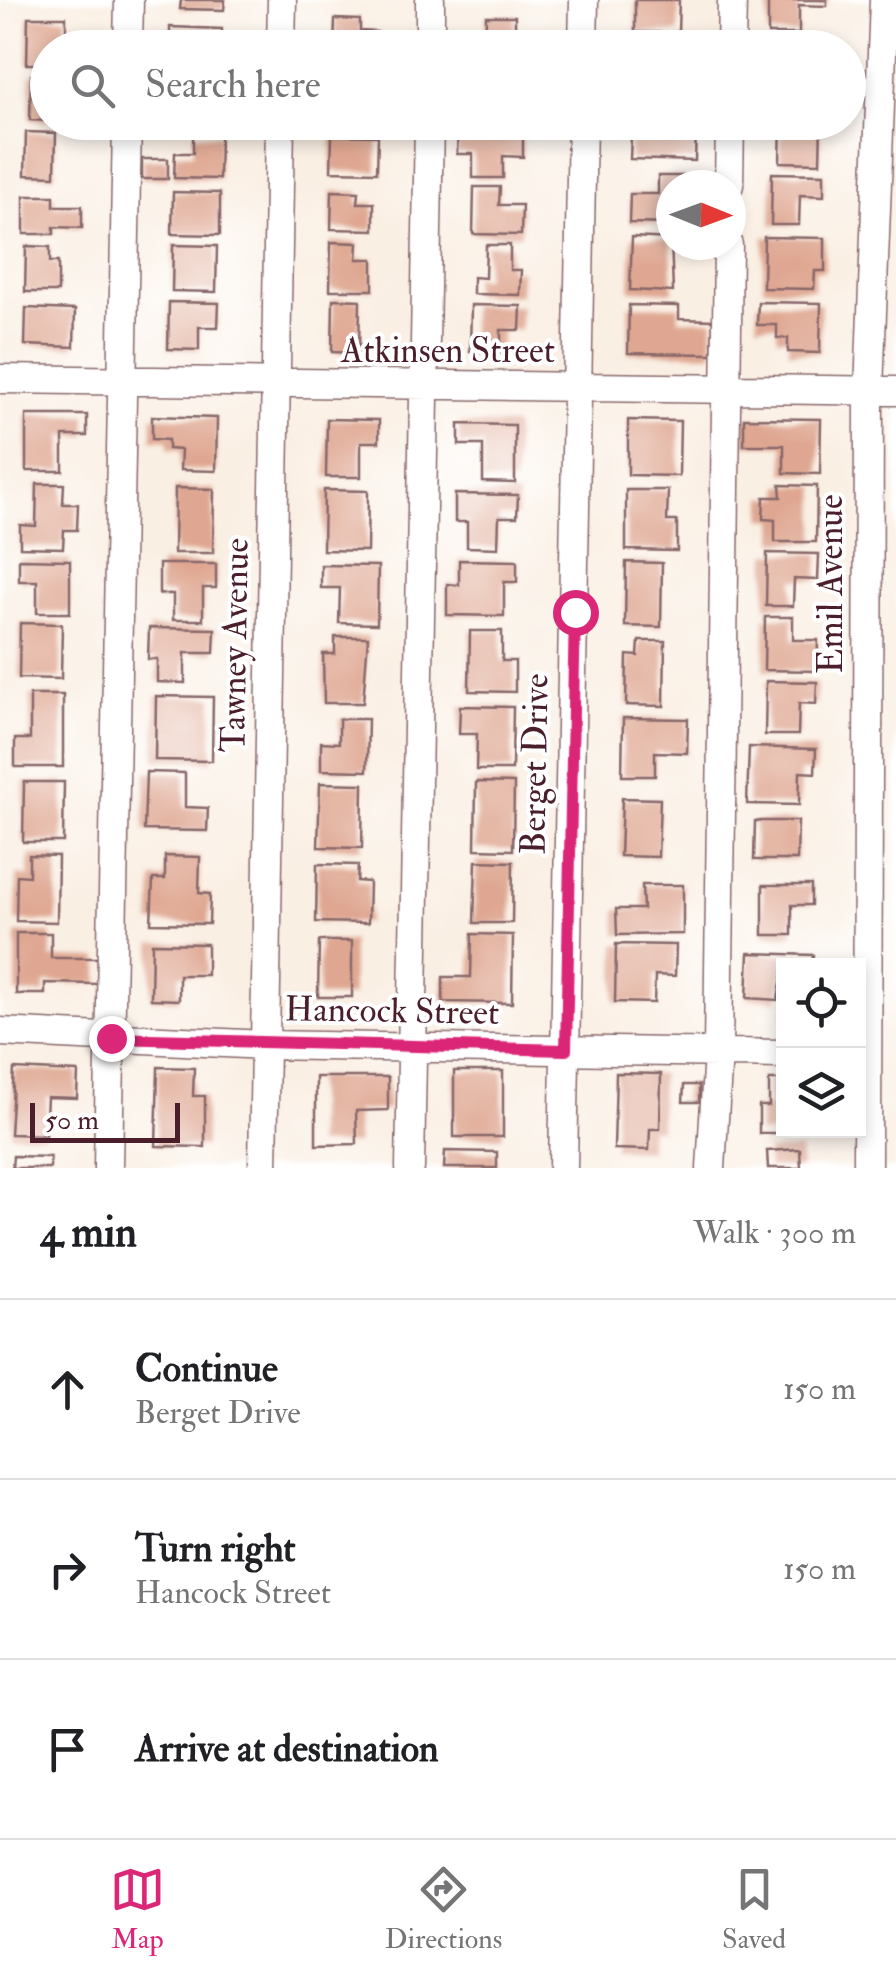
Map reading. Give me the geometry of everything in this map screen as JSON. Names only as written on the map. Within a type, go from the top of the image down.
[{"type":"street","points":[[128,30],[129,0]]},
{"type":"street","points":[[281,30],[282,0]]},
{"type":"street","points":[[430,0],[430,30]]},
{"type":"street","points":[[583,30],[584,0]]},
{"type":"street","points":[[731,30],[732,0]]},
{"type":"street","name":"Emil Avenue","points":[[863,1048],[867,720],[882,551],[889,79],[884,0]]},
{"type":"street","points":[[108,1168],[127,140]]},
{"type":"street","name":"Tawney Avenue","points":[[263,1168],[280,140]]},
{"type":"street","points":[[410,1168],[429,140]]},
{"type":"street","name":"Berget Drive","points":[[564,1168],[582,140]]},
{"type":"street","points":[[729,170],[730,140]]},
{"type":"street","points":[[712,1168],[718,1053],[728,260]]},
{"type":"street","name":"Atkinsen Street","points":[[0,379],[276,386],[882,391]]},
{"type":"street","points":[[867,720],[896,720]]},
{"type":"street","points":[[867,881],[896,882]]},
{"type":"street","name":"Hancock Street","points":[[0,1032],[265,1045],[776,1054]]},
{"type":"street","points":[[866,1056],[896,1056]]},
{"type":"street","name":"Emil Avenue","points":[[866,1123],[868,1168]]},
{"type":"building","points":[[181,0],[225,0],[224,10],[180,9]]},
{"type":"building","points":[[635,0],[679,0],[678,30],[635,30]]},
{"type":"building","points":[[768,0],[827,0],[827,6],[799,5],[799,30],[768,30]]},
{"type":"building","points":[[486,16],[515,16],[515,30],[486,30]]},
{"type":"building","points":[[28,17],[66,17],[66,30],[30,30],[27,64]]},
{"type":"building","points":[[335,19],[360,20],[360,30],[335,30]]},
{"type":"building","points":[[170,27],[222,29],[222,30]]},
{"type":"building","points":[[26,132],[30,132],[30,140],[56,140],[55,176],[25,175]]},
{"type":"building","points":[[193,140],[220,140],[219,179],[174,178],[175,153],[193,153]]},
{"type":"building","points":[[332,140],[378,140],[377,172],[331,171]]},
{"type":"building","points":[[458,140],[523,140],[523,157],[503,156],[503,178],[473,178],[473,154],[457,154]]},
{"type":"building","points":[[631,140],[696,140],[695,161],[630,159]]},
{"type":"building","points":[[781,140],[821,140],[820,163],[780,162]]},
{"type":"building","points":[[142,159],[168,159],[168,179],[142,179]]},
{"type":"building","points":[[772,173],[824,174],[824,196],[800,195],[799,225],[771,225]]},
{"type":"building","points":[[474,187],[500,187],[499,205],[522,205],[521,235],[473,234]]},
{"type":"building","points":[[332,191],[359,192],[358,203],[374,203],[374,230],[331,229]]},
{"type":"building","points":[[173,192],[220,193],[220,235],[172,234]]},
{"type":"building","points":[[630,194],[656,194],[656,224],[629,223]]},
{"type":"building","points":[[24,196],[54,196],[54,206],[82,206],[82,228],[54,227],[54,234],[24,234]]},
{"type":"building","points":[[632,237],[656,238],[656,260],[672,260],[673,292],[630,290]]},
{"type":"building","points":[[764,237],[825,238],[825,271],[815,271],[814,289],[763,288]]},
{"type":"building","points":[[331,242],[358,243],[357,259],[373,259],[373,290],[330,290]]},
{"type":"building","points":[[173,245],[217,246],[216,292],[172,291]]},
{"type":"building","points":[[486,245],[510,245],[510,270],[521,270],[520,295],[473,294],[473,277],[485,278]]},
{"type":"building","points":[[26,246],[50,247],[50,262],[58,262],[58,292],[25,292]]},
{"type":"building","points":[[333,299],[360,300],[359,353],[332,352]]},
{"type":"building","points":[[169,302],[219,303],[218,327],[199,327],[199,350],[168,349]]},
{"type":"building","points":[[758,302],[821,303],[820,353],[788,352],[788,338],[777,338],[777,325],[757,325]]},
{"type":"building","points":[[471,305],[521,306],[520,330],[501,330],[501,352],[470,352]]},
{"type":"building","points":[[629,305],[679,306],[679,319],[713,320],[712,354],[628,353]]},
{"type":"building","points":[[26,308],[75,310],[74,347],[25,345]]},
{"type":"building","points":[[26,415],[87,415],[87,436],[63,436],[63,471],[26,471]]},
{"type":"building","points":[[152,416],[217,418],[216,471],[180,470],[181,450],[168,449],[168,440],[152,439]]},
{"type":"building","points":[[744,418],[821,419],[820,474],[784,473],[784,445],[744,445]]},
{"type":"building","points":[[327,419],[379,420],[379,442],[361,442],[361,477],[326,477]]},
{"type":"building","points":[[628,420],[680,421],[679,476],[628,475]]},
{"type":"building","points":[[459,424],[515,425],[515,483],[483,482],[483,445],[459,445]]},
{"type":"building","points":[[37,484],[64,484],[63,504],[78,504],[77,530],[64,530],[63,548],[20,547],[20,525],[36,526]]},
{"type":"building","points":[[780,485],[817,486],[816,542],[775,542],[775,520],[763,519],[764,497],[781,497]]},
{"type":"building","points":[[175,488],[214,489],[213,553],[174,553]]},
{"type":"building","points":[[324,490],[368,491],[367,551],[323,550]]},
{"type":"building","points":[[626,490],[668,490],[667,521],[677,521],[677,551],[626,550]]},
{"type":"building","points":[[455,494],[518,495],[517,517],[499,517],[498,548],[467,547],[467,522],[455,522]]},
{"type":"building","points":[[767,553],[819,554],[818,580],[794,579],[793,606],[766,606]]},
{"type":"building","points":[[19,559],[70,560],[70,613],[37,613],[37,581],[19,581]]},
{"type":"building","points":[[459,560],[517,561],[517,582],[504,582],[504,616],[447,615],[447,584],[459,585]]},
{"type":"building","points":[[626,562],[662,563],[661,627],[625,626]]},
{"type":"building","points":[[159,564],[216,564],[216,588],[203,588],[203,620],[173,620],[173,594],[159,594]]},
{"type":"building","points":[[321,565],[378,566],[377,624],[339,623],[340,588],[321,588]]},
{"type":"building","points":[[765,617],[793,617],[793,640],[818,640],[817,671],[764,670]]},
{"type":"building","points":[[20,623],[62,624],[61,679],[19,678]]},
{"type":"building","points":[[149,628],[215,629],[214,653],[185,653],[185,683],[157,682],[157,659],[148,659]]},
{"type":"building","points":[[470,631],[502,631],[502,661],[515,661],[515,692],[469,691]]},
{"type":"building","points":[[335,637],[368,637],[363,703],[324,703],[323,654],[335,654]]},
{"type":"building","points":[[639,641],[665,641],[664,706],[626,705],[627,655],[638,656]]},
{"type":"building","points":[[766,681],[817,682],[816,704],[799,703],[798,735],[765,735]]},
{"type":"building","points":[[30,695],[63,695],[63,767],[15,767],[15,739],[30,739]]},
{"type":"building","points":[[156,696],[213,697],[212,761],[155,760]]},
{"type":"building","points":[[460,706],[513,707],[512,770],[476,770],[477,734],[459,734]]},
{"type":"building","points":[[623,718],[688,719],[687,753],[655,752],[655,776],[622,776]]},
{"type":"building","points":[[339,719],[368,719],[367,771],[321,770],[321,742],[339,743]]},
{"type":"building","points":[[749,747],[816,749],[815,773],[800,772],[799,805],[747,804]]},
{"type":"building","points":[[146,772],[185,773],[185,807],[208,808],[207,831],[144,830]]},
{"type":"building","points":[[24,782],[64,782],[63,842],[23,842]]},
{"type":"building","points":[[476,782],[514,783],[513,850],[475,849]]},
{"type":"building","points":[[320,783],[363,784],[362,848],[318,847]]},
{"type":"building","points":[[622,798],[660,799],[658,857],[620,856]]},
{"type":"building","points":[[755,821],[798,821],[797,860],[754,860]]},
{"type":"building","points":[[29,855],[58,856],[57,922],[16,921],[17,875],[29,876]]},
{"type":"building","points":[[165,856],[200,857],[199,893],[210,894],[209,924],[151,923],[153,879],[165,879]]},
{"type":"building","points":[[476,861],[513,862],[512,923],[474,923]]},
{"type":"building","points":[[317,864],[358,865],[357,881],[369,882],[368,923],[316,922]]},
{"type":"building","points":[[642,885],[683,885],[683,934],[617,935],[616,909],[643,909]]},
{"type":"building","points":[[763,885],[811,885],[811,905],[792,905],[792,935],[763,935]]},
{"type":"building","points":[[16,933],[51,933],[51,958],[99,958],[99,984],[45,983],[45,994],[16,994]]},
{"type":"building","points":[[472,934],[513,935],[512,1003],[443,1002],[443,977],[471,977]]},
{"type":"building","points":[[319,941],[352,941],[352,997],[318,997]]},
{"type":"building","points":[[152,943],[207,944],[207,975],[179,975],[179,1000],[151,999]]},
{"type":"building","points":[[616,944],[676,945],[675,976],[655,975],[654,1003],[615,1002]]},
{"type":"building","points":[[749,953],[813,955],[776,958],[776,1000],[747,998]]},
{"type":"building","points":[[158,1067],[194,1068],[193,1096],[205,1096],[205,1147],[156,1146]]},
{"type":"building","points":[[14,1069],[78,1072],[77,1098],[47,1097],[45,1135],[10,1134]]},
{"type":"building","points":[[454,1071],[503,1071],[503,1137],[454,1137]]},
{"type":"building","points":[[616,1073],[661,1074],[660,1129],[650,1129],[649,1150],[614,1149]]},
{"type":"building","points":[[316,1077],[388,1077],[388,1110],[356,1111],[357,1144],[316,1145]]},
{"type":"building","points":[[769,1080],[776,1080],[776,1133],[759,1133],[759,1106],[769,1106]]},
{"type":"building","points":[[684,1085],[699,1085],[699,1102],[683,1102]]},
{"type":"building","points":[[800,1149],[801,1168],[768,1168],[767,1151]]},
{"type":"building","points":[[445,1151],[497,1152],[497,1168],[444,1168]]},
{"type":"building","points":[[13,1156],[50,1157],[50,1168],[12,1168]]},
{"type":"route","points":[[111,1038],[566,1050],[575,612]]}]
